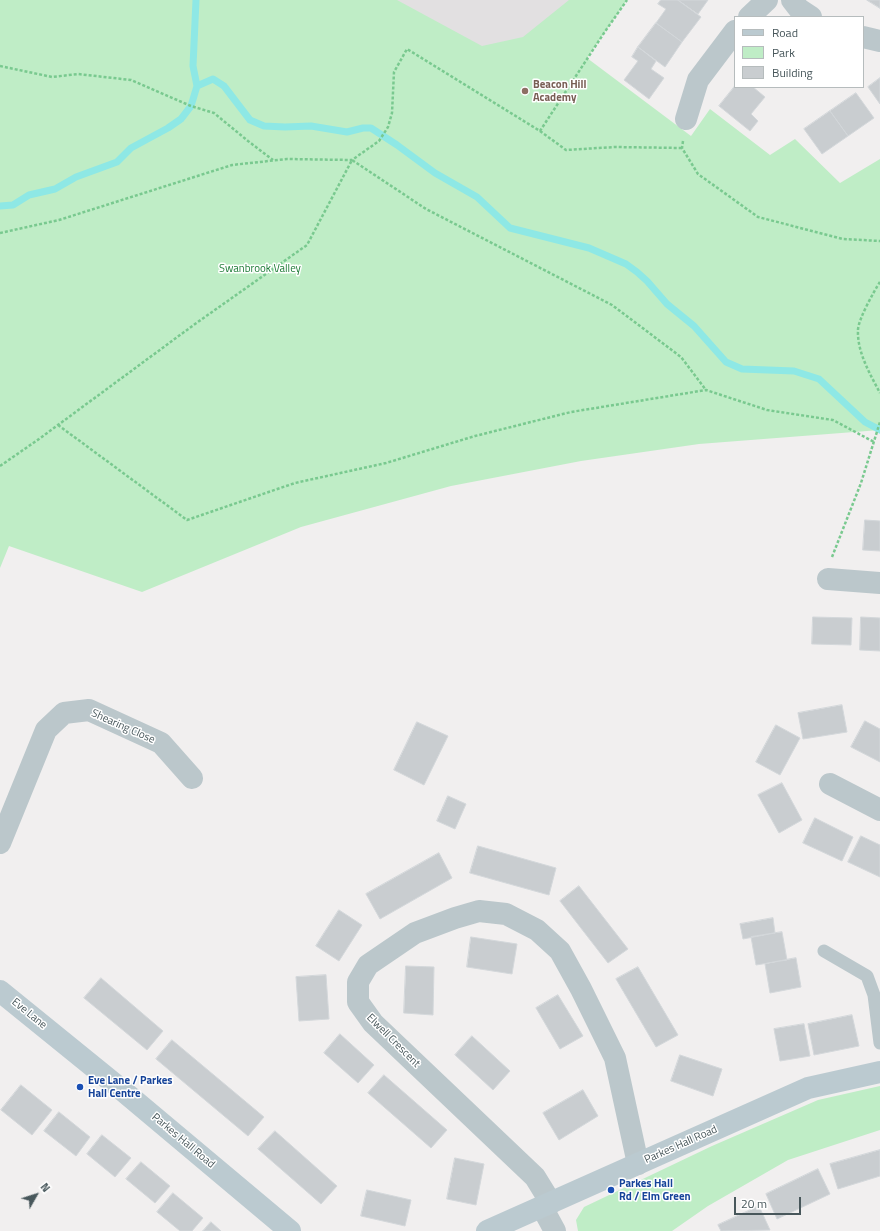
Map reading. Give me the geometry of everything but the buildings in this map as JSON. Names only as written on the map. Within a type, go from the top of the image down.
[{"type":"street","points":[[751,16],[767,0]]},
{"type":"street","points":[[792,0],[799,9],[809,16]]},
{"type":"street","points":[[686,119],[698,80],[734,32]]},
{"type":"street","points":[[864,37],[880,41]]},
{"type":"street","points":[[828,579],[880,583]]},
{"type":"street","name":"Shearing Close","points":[[0,843],[46,730],[64,713],[89,710],[160,743],[192,778]]},
{"type":"street","points":[[830,784],[880,810]]},
{"type":"street","name":"Elwell Crescent","points":[[555,1231],[547,1205],[535,1177],[372,1023],[358,1002],[358,982],[368,965],[415,933],[479,911],[506,914],[537,930],[560,951],[581,989],[615,1058],[638,1164]]},
{"type":"street","name":"Eve Lane","points":[[0,991],[58,1038]]},
{"type":"street","name":"Parkes Hall Road","points":[[58,1038],[290,1231]]},
{"type":"street","name":"Parkes Hall Road","points":[[487,1231],[808,1088],[880,1072]]},
{"type":"lane","points":[[824,951],[867,976],[874,995],[880,1043]]},
{"type":"path","points":[[540,131],[627,0]]},
{"type":"path","points":[[0,466],[306,245],[352,160],[379,142],[388,127],[392,113],[394,72],[407,49],[540,131],[566,150],[615,147],[682,148]]},
{"type":"path","points":[[0,66],[52,77],[78,74],[131,80],[191,106],[214,113],[273,160]]},
{"type":"path","points":[[686,119],[682,148],[698,174],[758,217],[843,240],[880,241]]},
{"type":"path","points":[[0,233],[59,220],[232,165],[287,159],[352,160],[426,209],[612,304],[682,358],[706,390]]},
{"type":"path","points":[[880,282],[871,298],[858,329],[862,358],[880,393]]},
{"type":"path","points":[[58,425],[187,520],[295,483],[386,463],[482,434],[571,412],[706,390],[767,410],[833,420],[874,442]]},
{"type":"path","points":[[828,579],[826,570],[861,483],[880,422]]},
{"type":"shaded area","name":"Beacon Hill Academy","points":[[264,0],[627,0],[540,123]]},
{"type":"green space","name":"Swanbrook Valley","points":[[0,0],[397,0],[482,46],[523,37],[569,0],[627,0],[587,58],[691,136],[710,109],[770,155],[795,139],[840,183],[880,159],[880,430],[699,444],[581,461],[451,486],[301,527],[142,592],[9,546],[0,568]]},
{"type":"green space","points":[[880,1086],[880,1130],[788,1160],[708,1206],[672,1231],[578,1231],[576,1220],[584,1207],[712,1146],[818,1100]]},
{"type":"waterway","points":[[196,0],[193,66],[197,86]]},
{"type":"waterway","points":[[0,206],[13,205],[29,195],[55,189],[76,177],[117,162],[131,148],[168,128],[181,119],[191,106],[197,86],[213,79],[224,86],[250,120],[264,126],[311,126],[347,132],[363,128],[371,128],[435,173],[477,197],[510,228],[589,248],[626,264],[647,281],[667,304],[694,326],[726,362],[742,369],[794,371],[819,379],[865,422],[880,430]]},
{"type":"place","name":"Beacon Hill Academy","points":[[525,91]]},
{"type":"place","name":"Eve Lane / Parkes Hall Centre","points":[[80,1087]]},
{"type":"place","name":"Parkes Hall Rd / Elm Green","points":[[611,1190]]}]
